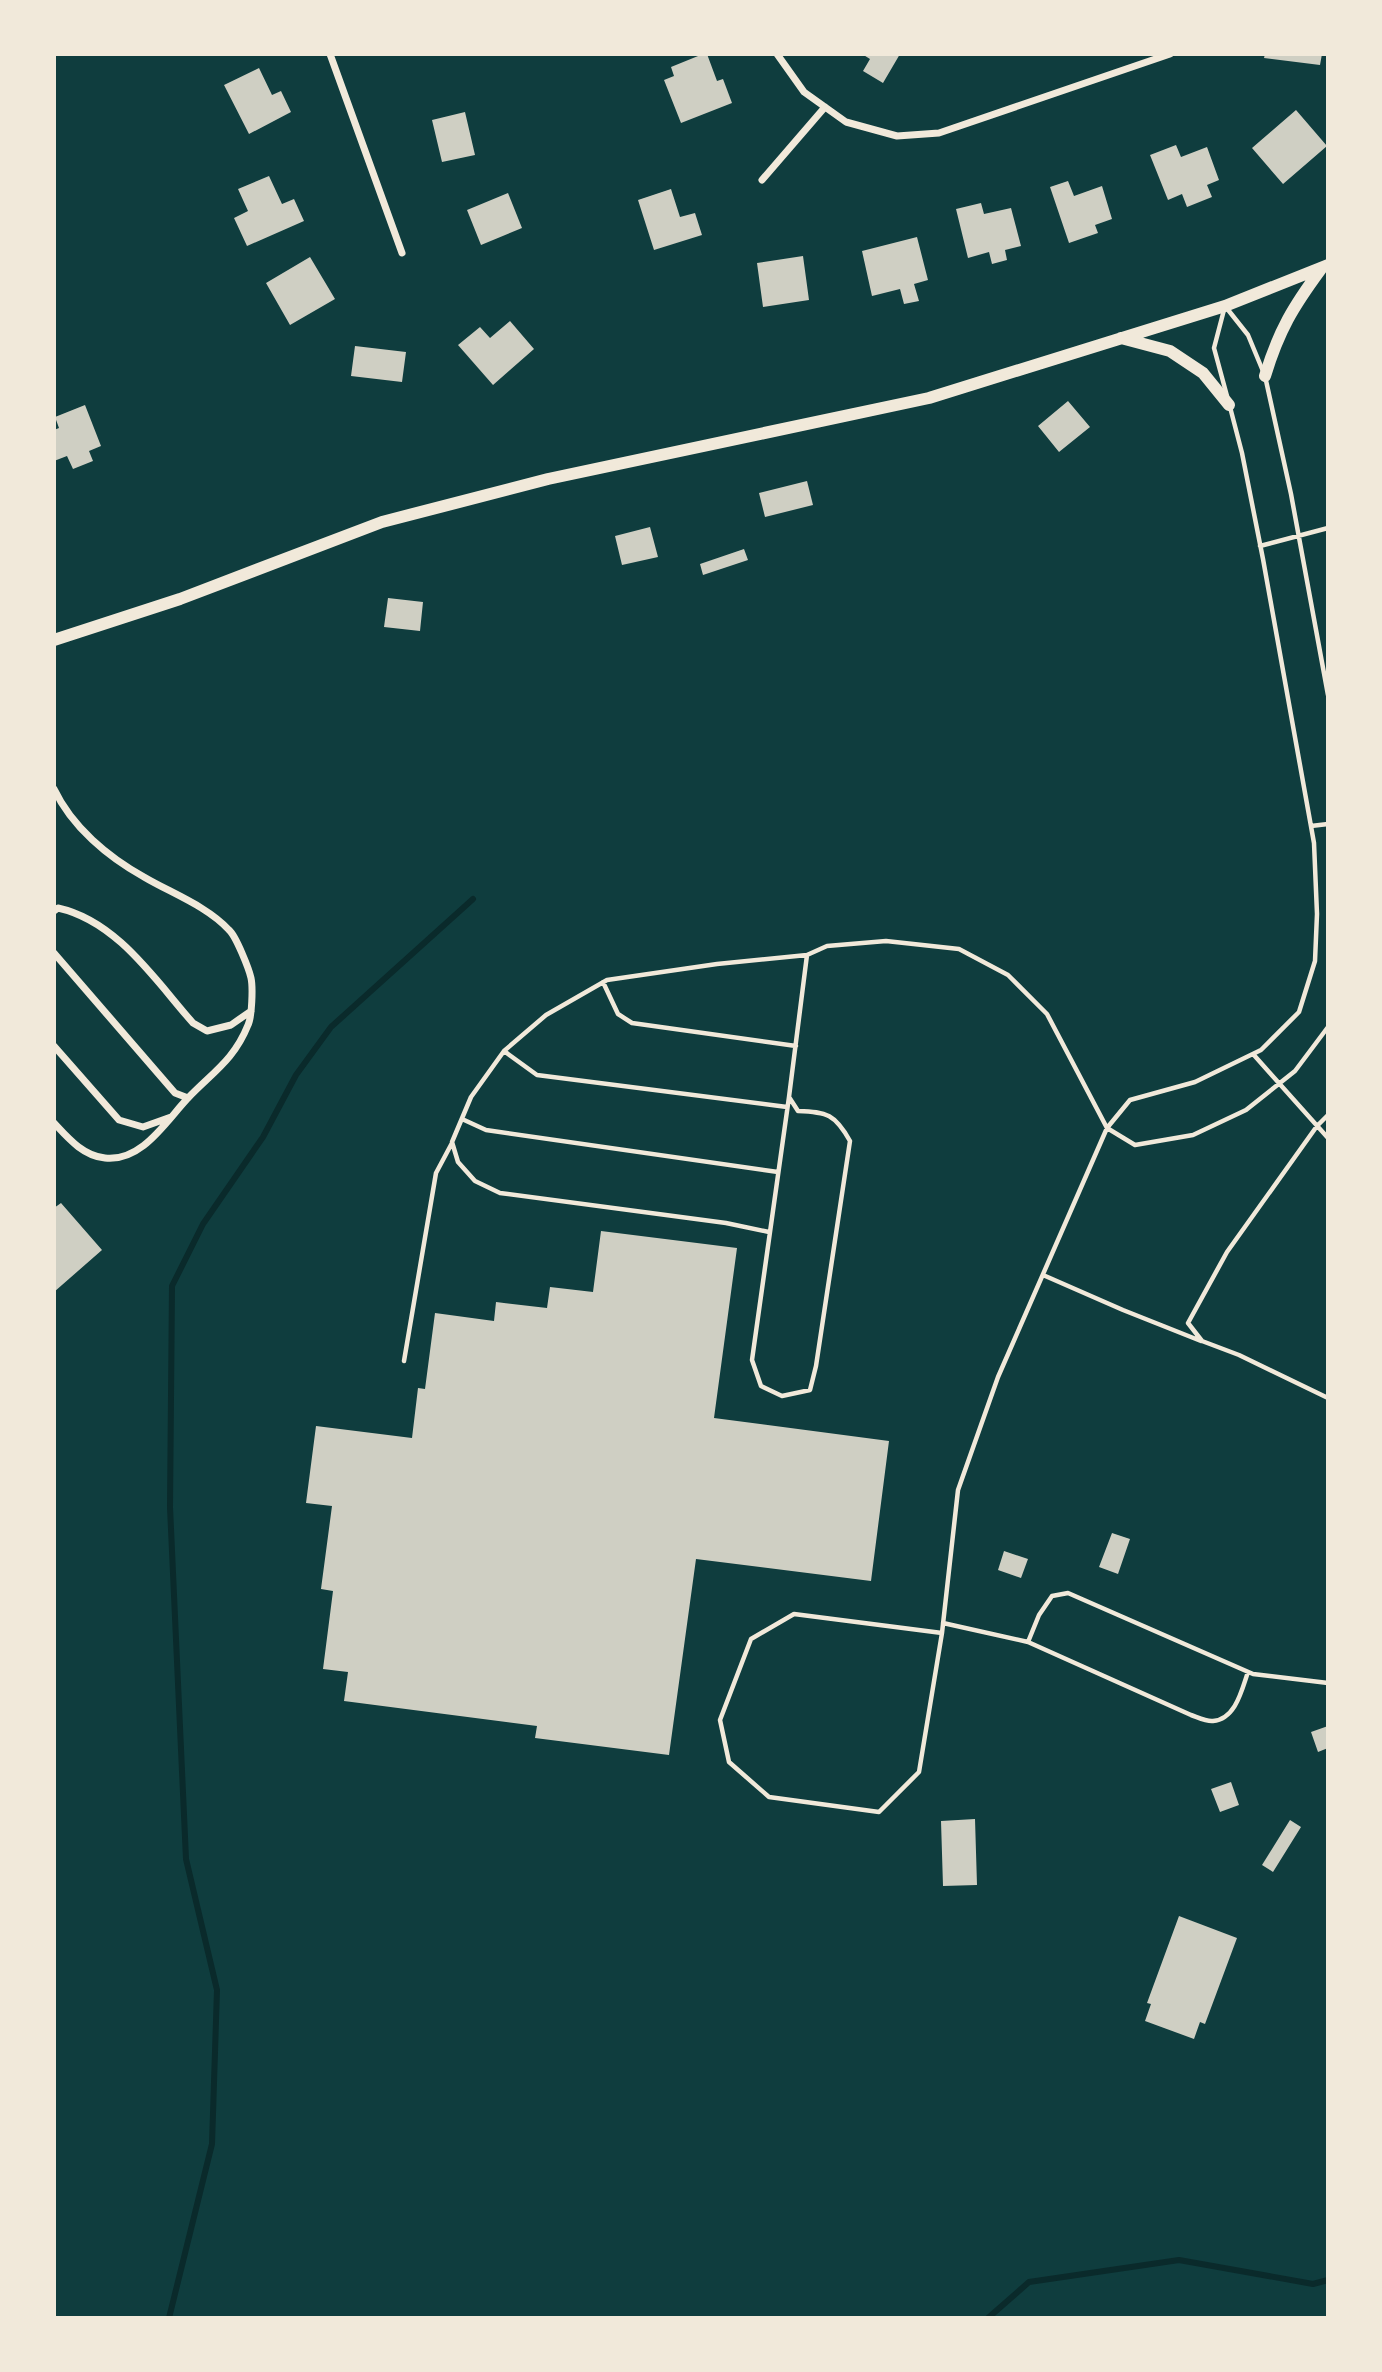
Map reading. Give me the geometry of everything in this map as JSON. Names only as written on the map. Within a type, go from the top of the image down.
[{"type":"main road","points":[[54,640],[180,598],[382,522],[548,479],[929,398],[1225,306],[1324,267]]},
{"type":"main road","points":[[1265,376],[1275,341],[1292,308],[1324,267]]},
{"type":"main road","points":[[1120,338],[1170,351],[1203,373],[1229,405]]},
{"type":"street","points":[[330,54],[402,253]]},
{"type":"street","points":[[776,54],[804,92],[846,122],[897,136],[939,133],[1170,54]]},
{"type":"street","points":[[762,180],[825,107]]},
{"type":"street","points":[[54,789],[61,803],[101,850],[143,877],[192,902],[231,931],[251,978],[250,1022],[233,1056],[188,1098],[159,1132],[125,1156],[106,1158],[90,1154],[69,1140],[54,1123]]},
{"type":"street","points":[[54,902],[69,911]]},
{"type":"street","points":[[54,911],[58,908],[78,913],[110,933],[192,1023],[207,1031],[231,1025],[251,1011]]},
{"type":"street","points":[[54,953],[175,1093],[188,1098]]},
{"type":"street","points":[[54,1046],[118,1121],[143,1127],[172,1117]]},
{"type":"lane","points":[[1225,306],[1248,335],[1265,376],[1299,537],[1328,695]]},
{"type":"lane","points":[[942,1633],[794,1614],[751,1639],[720,1720],[729,1762],[769,1797],[879,1812],[919,1772],[942,1633],[958,1490],[998,1377],[1107,1128],[1130,1100],[1195,1082],[1261,1050],[1298,1012],[1315,961],[1317,914],[1314,843],[1242,453],[1214,348],[1225,306]]},
{"type":"lane","points":[[1260,546],[1328,528]]},
{"type":"lane","points":[[1311,826],[1328,824]]},
{"type":"lane","points":[[404,1361],[436,1172],[471,1097],[504,1051],[546,1015],[607,980],[717,964],[807,955],[827,947],[886,941],[959,949],[1009,975],[1047,1014],[1107,1128],[1135,1145],[1193,1135],[1246,1110],[1295,1071],[1328,1027]]},
{"type":"lane","points":[[789,1097],[798,1111],[825,1112],[841,1124],[850,1141],[817,1366],[810,1390],[782,1396],[761,1386],[752,1360],[807,955]]},
{"type":"lane","points":[[603,982],[618,1014],[632,1023],[796,1046]]},
{"type":"lane","points":[[504,1051],[537,1075],[787,1107]]},
{"type":"lane","points":[[1253,1054],[1328,1138]]},
{"type":"lane","points":[[1202,1341],[1188,1324],[1227,1252],[1317,1126],[1328,1115]]},
{"type":"lane","points":[[462,1119],[486,1130],[778,1172]]},
{"type":"lane","points":[[452,1142],[458,1162],[475,1181],[500,1193],[726,1223],[769,1232]]},
{"type":"lane","points":[[1043,1275],[1123,1310],[1239,1355],[1328,1398]]},
{"type":"lane","points":[[1028,1642],[1039,1615],[1052,1596],[1068,1593],[1248,1672],[1328,1683]]},
{"type":"lane","points":[[943,1623],[1028,1642],[1191,1715],[1213,1722],[1227,1716],[1238,1700],[1248,1672]]},
{"type":"building","points":[[707,54],[717,81],[723,79],[732,103],[681,123],[664,80],[674,76],[671,67]]},
{"type":"building","points":[[862,54],[900,54],[883,83],[863,71],[870,59]]},
{"type":"building","points":[[1265,54],[1322,54],[1320,65],[1264,58]]},
{"type":"building","points":[[259,68],[272,95],[281,91],[291,112],[249,134],[224,85]]},
{"type":"building","points":[[1296,110],[1327,146],[1283,184],[1252,148]]},
{"type":"building","points":[[465,112],[475,155],[442,162],[432,120]]},
{"type":"building","points":[[1176,145],[1181,157],[1207,147],[1219,180],[1207,185],[1212,197],[1187,207],[1182,194],[1168,200],[1150,155]]},
{"type":"building","points":[[269,176],[282,204],[294,199],[304,221],[247,246],[234,218],[248,211],[238,189]]},
{"type":"building","points":[[1068,181],[1074,196],[1102,186],[1112,219],[1095,225],[1098,233],[1069,243],[1050,187]]},
{"type":"building","points":[[671,189],[680,217],[695,213],[702,235],[654,250],[638,200]]},
{"type":"building","points":[[508,193],[522,228],[481,245],[467,210]]},
{"type":"building","points":[[981,203],[984,214],[1011,208],[1021,246],[1005,250],[1007,260],[992,264],[989,252],[968,258],[956,209]]},
{"type":"building","points":[[917,237],[928,280],[914,284],[919,301],[904,304],[900,289],[872,296],[862,251]]},
{"type":"building","points":[[803,256],[809,300],[763,307],[757,263]]},
{"type":"building","points":[[310,257],[335,299],[290,325],[266,283]]},
{"type":"building","points":[[510,321],[534,349],[493,385],[458,345],[480,327],[490,338]]},
{"type":"building","points":[[355,346],[406,352],[402,382],[351,376]]},
{"type":"building","points":[[1068,401],[1090,427],[1059,452],[1038,426]]},
{"type":"building","points":[[85,405],[101,446],[89,451],[93,461],[73,469],[67,456],[54,461],[54,430],[59,428],[55,417]]},
{"type":"building","points":[[807,481],[813,505],[765,517],[759,493]]},
{"type":"building","points":[[650,527],[658,557],[622,565],[615,536]]},
{"type":"building","points":[[744,549],[748,560],[703,575],[700,564]]},
{"type":"building","points":[[388,598],[423,602],[420,631],[384,627]]},
{"type":"building","points":[[61,1203],[102,1250],[54,1292],[54,1208]]},
{"type":"building","points":[[601,1231],[737,1248],[714,1418],[889,1441],[871,1581],[696,1559],[669,1755],[535,1738],[537,1726],[344,1701],[348,1672],[323,1669],[333,1591],[321,1589],[332,1506],[306,1503],[316,1426],[412,1438],[418,1388],[425,1389],[435,1313],[494,1321],[496,1302],[547,1308],[550,1287],[593,1292]]},
{"type":"building","points":[[1112,1533],[1130,1539],[1118,1574],[1099,1567]]},
{"type":"building","points":[[1004,1551],[1028,1559],[1021,1578],[998,1570]]},
{"type":"building","points":[[1328,1726],[1328,1748],[1318,1752],[1311,1732]]},
{"type":"building","points":[[1231,1782],[1239,1805],[1220,1812],[1211,1789]]},
{"type":"building","points":[[975,1819],[977,1885],[943,1886],[941,1821]]},
{"type":"building","points":[[1290,1820],[1301,1827],[1273,1872],[1262,1865]]},
{"type":"building","points":[[1179,1916],[1237,1938],[1205,2024],[1200,2022],[1194,2039],[1145,2021],[1151,2004],[1147,2003]]},
{"type":"waterway","points":[[169,2318],[212,2144],[217,1990],[186,1859],[170,1507],[172,1286],[203,1224],[263,1137],[296,1075],[331,1027],[473,899]]},
{"type":"waterway","points":[[988,2318],[1029,2282],[1179,2260],[1313,2284],[1328,2280]]}]
